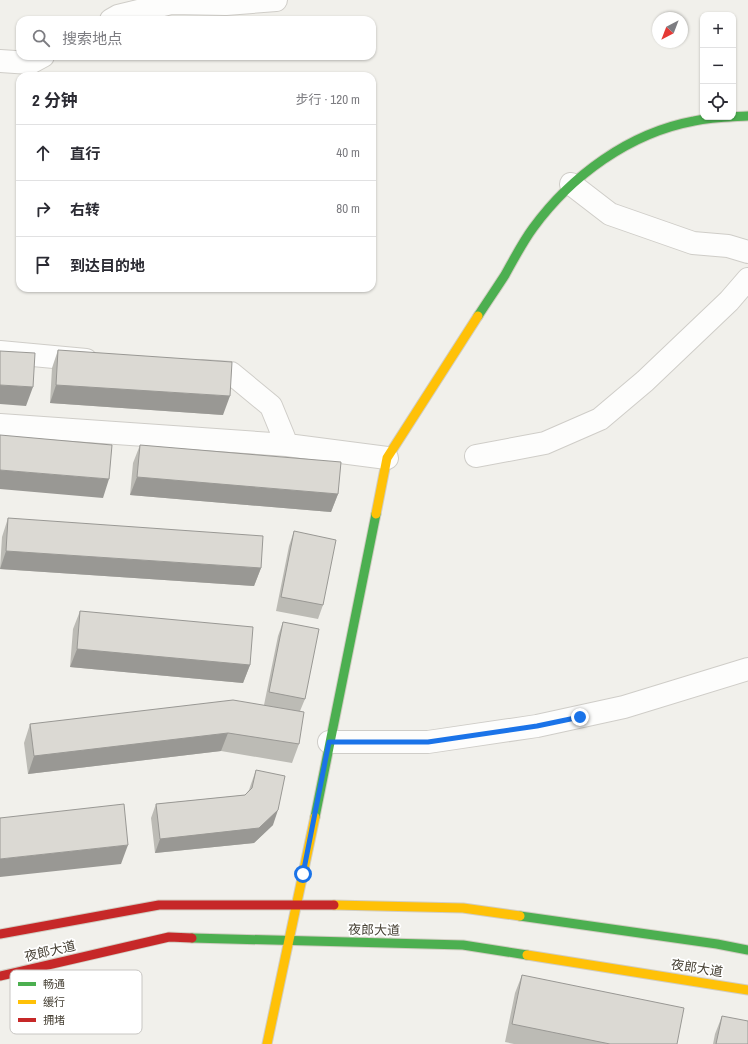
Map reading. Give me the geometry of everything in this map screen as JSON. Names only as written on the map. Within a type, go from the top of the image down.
[{"type":"main road","points":[[267,1044],[297,904],[387,458],[504,276],[517,250],[533,226],[551,204],[571,184],[618,150],[644,137],[671,127],[699,120],[748,116]]},
{"type":"main road","name":"夜郎大道","points":[[0,934],[159,905],[297,904],[463,908],[717,944],[748,950]]},
{"type":"main road","name":"夜郎大道","points":[[26,970],[169,937],[463,945],[748,990]]},
{"type":"main road","name":"夜郎大道","points":[[0,976],[10,974]]},
{"type":"street","points":[[118,16],[170,3],[226,4],[276,0]]},
{"type":"street","points":[[0,62],[30,63],[36,60]]},
{"type":"street","points":[[571,184],[610,214],[693,243],[728,246],[748,252]]},
{"type":"street","points":[[476,456],[545,443],[600,419],[645,381],[729,302],[748,279]]},
{"type":"street","points":[[0,352],[104,362]]},
{"type":"street","points":[[183,369],[231,373],[271,406],[286,445]]},
{"type":"street","points":[[0,425],[286,445],[387,458]]},
{"type":"street","points":[[329,742],[428,742],[537,726],[624,707],[748,669]]},
{"type":"building","points":[[58,350],[232,362],[230,396],[56,385]]},
{"type":"building","points":[[0,351],[35,353],[33,387],[0,385]]},
{"type":"building","points":[[0,435],[112,445],[109,479],[0,470]]},
{"type":"building","points":[[140,445],[341,462],[338,494],[137,477]]},
{"type":"building","points":[[8,518],[263,536],[261,568],[6,551]]},
{"type":"building","points":[[294,531],[336,540],[323,605],[281,597]]},
{"type":"building","points":[[80,611],[253,627],[250,665],[77,649]]},
{"type":"building","points":[[283,622],[319,629],[305,699],[269,692]]},
{"type":"building","points":[[233,700],[304,712],[299,744],[228,733],[34,756],[30,724]]},
{"type":"building","points":[[256,770],[285,776],[278,810],[259,828],[160,839],[156,804],[245,795],[252,788]]},
{"type":"building","points":[[124,804],[128,845],[0,859],[0,818]]},
{"type":"building","points":[[522,975],[684,1008],[677,1044],[610,1044],[512,1024]]},
{"type":"building","points":[[722,1016],[748,1021],[748,1044],[716,1044]]},
{"type":"traffic: fast","points":[[478,316],[533,228],[548,209],[584,174],[625,146],[647,135],[694,121],[721,117],[748,116]]},
{"type":"traffic: fast","points":[[315,817],[376,514]]},
{"type":"traffic: fast","points":[[520,916],[717,944],[748,950]]},
{"type":"traffic: fast","points":[[192,938],[463,945],[527,955]]},
{"type":"traffic: slow","points":[[376,514],[387,458],[478,316]]},
{"type":"traffic: slow","points":[[267,1044],[315,817]]},
{"type":"traffic: slow","points":[[334,905],[463,908],[520,916]]},
{"type":"traffic: slow","points":[[527,955],[748,990]]},
{"type":"traffic: jam","points":[[0,934],[159,905],[334,905]]},
{"type":"traffic: jam","points":[[26,970],[169,937],[192,938]]},
{"type":"traffic: jam","points":[[0,976],[10,974]]},
{"type":"route","points":[[303,874],[329,742],[428,742],[537,726],[580,717]]}]
